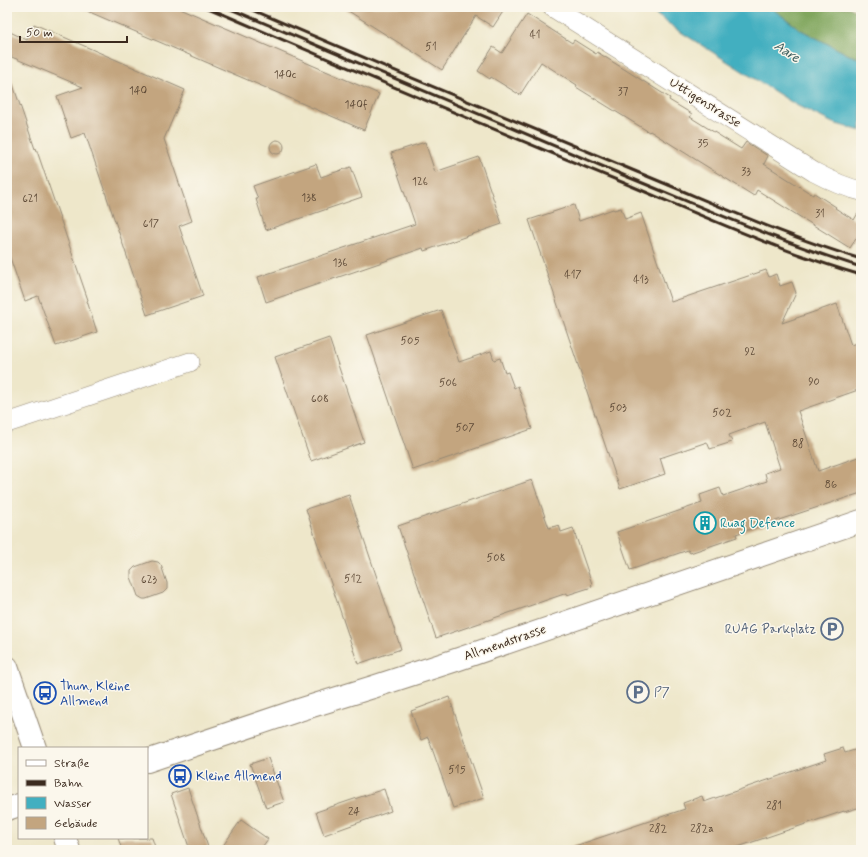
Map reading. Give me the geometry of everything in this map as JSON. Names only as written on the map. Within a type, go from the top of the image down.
[{"type":"main road","name":"Allmendstrasse","points":[[148,761],[453,661],[861,521]]},
{"type":"main road","points":[[7,667],[35,747]]},
{"type":"main road","points":[[7,810],[18,805]]},
{"type":"main road","points":[[65,839],[69,850]]},
{"type":"street","name":"Uttigenstrasse","points":[[552,7],[814,172],[832,181],[861,192]]},
{"type":"street","points":[[7,423],[190,362]]},
{"type":"green space","points":[[770,7],[849,7],[861,14],[861,59],[849,55],[801,30]]},
{"type":"water","name":"Aare","points":[[646,7],[770,7],[801,30],[849,55],[861,59],[861,131],[833,123],[796,105],[676,29]]},
{"type":"building","points":[[78,7],[177,7],[379,94],[364,130]]},
{"type":"building","points":[[342,7],[506,7],[493,27],[476,16],[442,70]]},
{"type":"building","points":[[527,14],[572,43],[574,40],[596,54],[597,52],[670,98],[669,100],[692,114],[690,117],[741,149],[746,142],[768,156],[764,164],[813,195],[814,193],[854,220],[861,208],[861,231],[850,248],[757,190],[754,196],[576,87],[577,85],[541,62],[520,95],[491,77],[490,79],[478,71],[493,47],[502,53]]},
{"type":"building","points":[[34,24],[185,90],[164,139],[192,221],[179,226],[203,296],[147,315],[85,133],[71,138],[57,96],[83,87],[7,55],[7,39],[10,32],[27,40]]},
{"type":"building","points":[[7,73],[9,73],[35,149],[36,148],[88,300],[87,301],[97,332],[56,346],[38,296],[25,301],[7,249]]},
{"type":"building","points":[[274,140],[280,140],[284,144],[284,150],[280,154],[274,154],[270,150],[270,144]]},
{"type":"building","points":[[425,142],[435,172],[479,157],[502,224],[424,251],[423,248],[266,302],[258,277],[415,224],[391,153]]},
{"type":"building","points":[[316,164],[321,177],[351,167],[362,197],[266,230],[253,186]]},
{"type":"building","points":[[574,205],[579,221],[613,209],[621,208],[625,219],[641,213],[671,302],[766,270],[769,277],[776,274],[780,286],[792,282],[796,293],[782,323],[837,304],[851,345],[861,341],[861,389],[798,411],[818,471],[861,456],[861,493],[736,534],[737,537],[690,553],[688,550],[630,570],[617,532],[702,503],[700,495],[720,488],[723,496],[767,481],[765,473],[780,468],[765,422],[729,435],[732,442],[710,449],[707,442],[660,458],[665,474],[620,489],[529,220]]},
{"type":"building","points":[[441,310],[459,362],[491,351],[494,360],[500,358],[505,373],[508,372],[514,388],[518,386],[532,429],[413,470],[367,335]]},
{"type":"building","points":[[329,338],[364,442],[311,461],[275,357]]},
{"type":"building","points":[[532,480],[549,528],[559,525],[561,532],[573,528],[592,587],[567,595],[567,593],[436,638],[398,526]]},
{"type":"building","points":[[349,495],[401,649],[358,664],[306,509]]},
{"type":"building","points":[[152,561],[158,562],[161,565],[167,583],[167,589],[163,593],[143,599],[138,596],[131,577],[131,571],[135,567]]},
{"type":"building","points":[[449,697],[484,798],[453,808],[428,737],[421,740],[411,711]]},
{"type":"building","points":[[843,748],[845,753],[861,748],[861,807],[844,811],[729,850],[570,850],[569,848],[685,809],[683,803],[702,796],[704,802],[826,760],[824,754]]},
{"type":"building","points":[[268,758],[284,802],[266,808],[250,764]]},
{"type":"building","points":[[188,788],[209,850],[190,850],[171,794]]},
{"type":"building","points":[[384,789],[391,811],[324,835],[316,812]]},
{"type":"building","points":[[241,820],[268,839],[260,850],[220,850]]},
{"type":"building","points":[[152,838],[156,850],[122,850],[118,839]]},
{"type":"railway","points":[[206,7],[417,97],[773,245],[861,275]]},
{"type":"railway","points":[[226,7],[712,212],[801,247],[861,267]]},
{"type":"railway","points":[[246,7],[490,111],[748,218],[804,240],[861,259]]},
{"type":"place","name":"Ruag Defence","points":[[705,523]]},
{"type":"place","name":"RUAG Parkplatz","points":[[832,629]]},
{"type":"place","name":"P7","points":[[638,692]]},
{"type":"place","name":"Thun, Kleine Allmend","points":[[45,693]]},
{"type":"place","name":"Kleine Allmend","points":[[180,776]]}]
